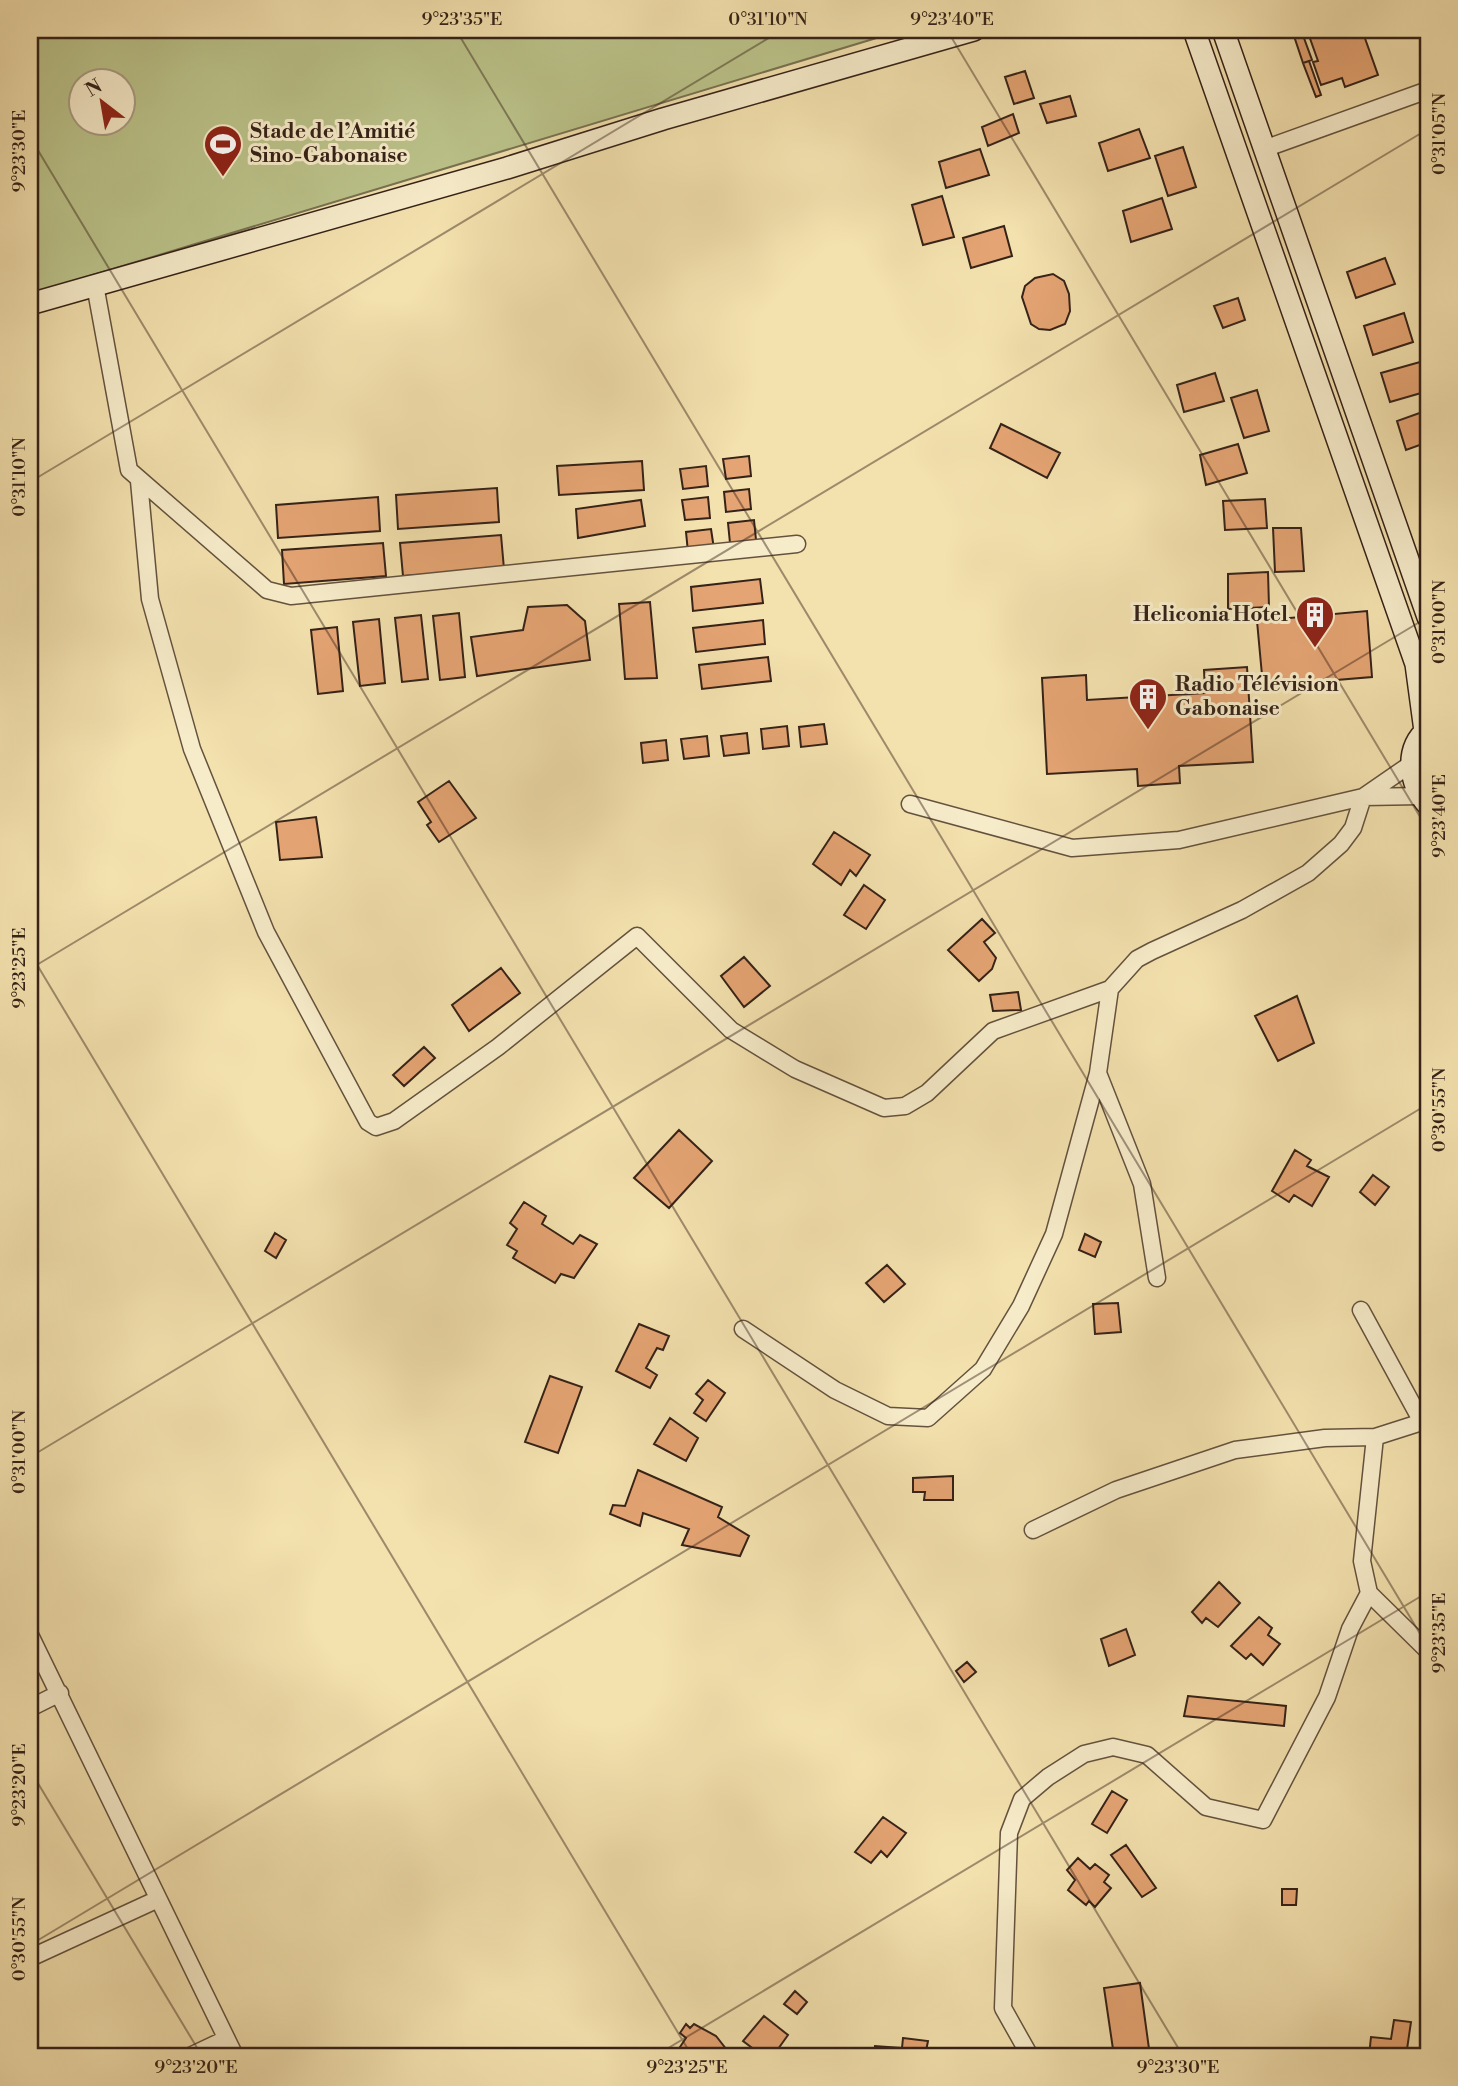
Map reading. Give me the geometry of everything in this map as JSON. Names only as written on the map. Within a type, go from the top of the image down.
[{"type":"street","points":[[30,304],[507,168],[663,119],[974,30]]},
{"type":"street","points":[[1194,30],[1416,664],[1427,730],[1414,750],[1411,764],[1412,778],[1424,800]]},
{"type":"street","points":[[1223,30],[1428,617]]},
{"type":"street","points":[[1264,149],[1428,90]]},
{"type":"street","points":[[95,285],[129,470],[267,590],[291,596],[797,544]]},
{"type":"street","points":[[139,481],[150,599],[192,749],[266,932],[368,1122],[376,1127],[394,1121],[498,1046],[637,936],[732,1030],[795,1069],[884,1108],[905,1106],[927,1093],[993,1031],[1110,989],[1138,960],[1152,951],[1242,910],[1308,873],[1341,844],[1353,828],[1363,797],[1411,764]]},
{"type":"street","points":[[910,804],[1072,848],[1179,840],[1363,797],[1424,800]]},
{"type":"street","points":[[743,1329],[835,1390],[888,1416],[928,1418],[983,1369],[1021,1306],[1055,1234],[1098,1073],[1110,989]]},
{"type":"street","points":[[1098,1073],[1142,1184],[1157,1278]]},
{"type":"street","points":[[1033,1530],[1116,1490],[1235,1450],[1325,1438],[1375,1437],[1425,1424],[1361,1310]]},
{"type":"street","points":[[1375,1437],[1362,1561],[1368,1593],[1428,1651]]},
{"type":"street","points":[[1030,2056],[1003,2008],[1009,1833],[1022,1799],[1048,1777],[1084,1754],[1113,1747],[1147,1755],[1206,1807],[1263,1820],[1327,1697],[1349,1629],[1368,1593]]},
{"type":"street","points":[[30,1634],[156,1900],[235,2056]]},
{"type":"street","points":[[30,1708],[60,1693]]},
{"type":"street","points":[[30,1958],[156,1900]]},
{"type":"street","points":[[190,2056],[226,2039]]},
{"type":"green space","name":"Stade de l’Amitié Sino-Gabonaise","points":[[30,30],[903,30],[30,294]]},
{"type":"building","points":[[1292,30],[1301,30],[1312,60],[1303,63]]},
{"type":"building","points":[[1307,30],[1362,30],[1378,75],[1345,87],[1342,78],[1321,85],[1313,62],[1318,61]]},
{"type":"building","points":[[1309,61],[1321,95],[1316,97],[1303,63]]},
{"type":"building","points":[[1025,71],[1034,98],[1014,104],[1005,77]]},
{"type":"building","points":[[1070,96],[1076,116],[1047,123],[1040,104]]},
{"type":"building","points":[[1013,114],[1019,133],[988,146],[982,127]]},
{"type":"building","points":[[1139,129],[1150,158],[1108,171],[1099,143]]},
{"type":"building","points":[[1183,147],[1196,187],[1168,196],[1155,156]]},
{"type":"building","points":[[980,149],[989,175],[946,188],[939,162]]},
{"type":"building","points":[[942,196],[954,237],[923,245],[912,205]]},
{"type":"building","points":[[1162,198],[1172,229],[1131,242],[1123,211]]},
{"type":"building","points":[[1004,226],[1012,256],[971,268],[963,238]]},
{"type":"building","points":[[1385,258],[1395,284],[1356,298],[1347,272]]},
{"type":"building","points":[[1053,274],[1064,281],[1069,294],[1070,311],[1065,324],[1050,330],[1039,329],[1031,324],[1022,297],[1025,286],[1035,278]]},
{"type":"building","points":[[1238,298],[1245,320],[1223,328],[1214,306]]},
{"type":"building","points":[[1404,313],[1413,342],[1373,355],[1364,326]]},
{"type":"building","points":[[1420,362],[1428,391],[1390,402],[1381,373]]},
{"type":"building","points":[[1215,373],[1224,401],[1184,412],[1177,385]]},
{"type":"building","points":[[1257,390],[1269,431],[1244,438],[1231,398]]},
{"type":"building","points":[[1428,410],[1428,442],[1406,450],[1397,421]]},
{"type":"building","points":[[1001,424],[1060,453],[1047,478],[990,448]]},
{"type":"building","points":[[1238,444],[1247,473],[1206,485],[1200,455]]},
{"type":"building","points":[[749,456],[751,476],[726,479],[723,459]]},
{"type":"building","points":[[642,461],[644,490],[559,495],[557,466]]},
{"type":"building","points":[[706,466],[708,486],[683,489],[680,469]]},
{"type":"building","points":[[497,488],[499,522],[398,529],[396,495]]},
{"type":"building","points":[[749,489],[751,509],[726,512],[724,492]]},
{"type":"building","points":[[378,497],[380,531],[278,538],[276,505]]},
{"type":"building","points":[[708,497],[710,518],[685,520],[682,500]]},
{"type":"building","points":[[1265,499],[1267,528],[1225,530],[1223,501]]},
{"type":"building","points":[[641,500],[645,526],[578,538],[576,509]]},
{"type":"building","points":[[754,520],[756,540],[730,543],[728,523]]},
{"type":"building","points":[[1273,528],[1301,528],[1304,571],[1275,572]]},
{"type":"building","points":[[711,529],[714,549],[688,552],[686,532]]},
{"type":"building","points":[[501,535],[504,569],[403,576],[400,543]]},
{"type":"building","points":[[383,543],[386,576],[284,584],[282,550]]},
{"type":"building","points":[[1268,572],[1269,607],[1228,609],[1228,574]]},
{"type":"building","points":[[760,579],[763,603],[693,611],[691,587]]},
{"type":"building","points":[[650,602],[657,678],[625,679],[619,604]]},
{"type":"building","points":[[567,605],[585,621],[590,660],[477,676],[471,637],[523,630],[528,607]]},
{"type":"building","name":"Heliconia Hotel","points":[[1367,611],[1372,677],[1263,686],[1257,621]]},
{"type":"building","points":[[459,613],[465,677],[440,680],[433,616]]},
{"type":"building","points":[[421,615],[428,679],[402,682],[395,618]]},
{"type":"building","points":[[379,619],[385,683],[360,686],[353,622]]},
{"type":"building","points":[[763,620],[765,644],[696,652],[693,628]]},
{"type":"building","points":[[337,627],[343,691],[318,694],[311,630]]},
{"type":"building","points":[[768,657],[771,681],[702,689],[699,665]]},
{"type":"building","name":"Radio Télévision Gabonaise","points":[[1247,667],[1253,762],[1179,766],[1180,783],[1138,786],[1137,769],[1047,774],[1042,678],[1086,675],[1087,700],[1205,693],[1204,670]]},
{"type":"building","points":[[824,724],[827,744],[801,747],[799,727]]},
{"type":"building","points":[[787,726],[789,746],[763,749],[761,729]]},
{"type":"building","points":[[747,733],[749,753],[724,756],[721,736]]},
{"type":"building","points":[[707,736],[709,756],[684,759],[681,739]]},
{"type":"building","points":[[666,740],[668,760],[643,763],[641,743]]},
{"type":"building","points":[[449,781],[476,818],[439,842],[427,825],[431,822],[418,802]]},
{"type":"building","points":[[316,817],[322,857],[280,860],[276,822]]},
{"type":"building","points":[[834,832],[870,855],[856,876],[850,870],[841,885],[813,864]]},
{"type":"building","points":[[864,885],[885,900],[866,929],[844,915]]},
{"type":"building","points":[[982,919],[995,933],[984,942],[996,958],[992,969],[979,981],[948,950]]},
{"type":"building","points":[[744,957],[770,986],[744,1007],[721,976]]},
{"type":"building","points":[[501,968],[520,993],[469,1031],[452,1005]]},
{"type":"building","points":[[1018,992],[1021,1010],[993,1011],[990,995]]},
{"type":"building","points":[[1297,996],[1314,1043],[1278,1061],[1255,1016]]},
{"type":"building","points":[[424,1047],[435,1058],[404,1086],[393,1075]]},
{"type":"building","points":[[679,1130],[712,1161],[669,1208],[634,1178]]},
{"type":"building","points":[[1295,1150],[1311,1160],[1307,1166],[1329,1177],[1312,1206],[1294,1195],[1289,1202],[1272,1191]]},
{"type":"building","points":[[1373,1175],[1389,1187],[1375,1205],[1360,1192]]},
{"type":"building","points":[[524,1202],[546,1216],[542,1224],[573,1244],[580,1235],[597,1244],[574,1278],[561,1274],[555,1283],[513,1258],[517,1251],[507,1245],[517,1229],[510,1223]]},
{"type":"building","points":[[275,1233],[286,1240],[276,1258],[265,1251]]},
{"type":"building","points":[[1085,1234],[1101,1242],[1095,1257],[1079,1250]]},
{"type":"building","points":[[887,1265],[905,1284],[884,1302],[866,1283]]},
{"type":"building","points":[[1118,1303],[1121,1332],[1095,1334],[1093,1304]]},
{"type":"building","points":[[639,1324],[669,1336],[663,1350],[657,1348],[646,1368],[657,1375],[650,1388],[616,1371]]},
{"type":"building","points":[[550,1376],[582,1387],[558,1453],[525,1442]]},
{"type":"building","points":[[708,1380],[725,1393],[706,1421],[694,1413],[703,1400],[696,1394]]},
{"type":"building","points":[[670,1418],[698,1438],[686,1461],[654,1444]]},
{"type":"building","points":[[638,1470],[722,1507],[718,1517],[749,1536],[740,1556],[682,1545],[689,1529],[643,1513],[640,1526],[610,1514],[613,1505],[625,1506]]},
{"type":"building","points":[[953,1476],[953,1500],[924,1500],[925,1492],[913,1492],[913,1478]]},
{"type":"building","points":[[1219,1582],[1240,1603],[1218,1627],[1206,1618],[1202,1623],[1192,1612]]},
{"type":"building","points":[[1259,1617],[1272,1628],[1268,1635],[1280,1644],[1263,1665],[1251,1654],[1246,1659],[1231,1646]]},
{"type":"building","points":[[1126,1629],[1135,1655],[1109,1666],[1101,1639]]},
{"type":"building","points":[[967,1662],[976,1672],[964,1682],[956,1671]]},
{"type":"building","points":[[1188,1696],[1286,1706],[1284,1726],[1184,1716]]},
{"type":"building","points":[[1112,1791],[1127,1800],[1107,1833],[1092,1824]]},
{"type":"building","points":[[883,1817],[906,1833],[887,1857],[881,1851],[871,1863],[855,1852]]},
{"type":"building","points":[[1126,1845],[1156,1888],[1142,1897],[1111,1855]]},
{"type":"building","points":[[1078,1858],[1090,1869],[1095,1864],[1109,1875],[1104,1882],[1111,1888],[1095,1907],[1089,1901],[1086,1905],[1068,1890],[1075,1880],[1067,1870]]},
{"type":"building","points":[[1282,1889],[1297,1889],[1296,1905],[1282,1905]]},
{"type":"building","points":[[1140,1983],[1150,2056],[1114,2056],[1104,1988]]},
{"type":"building","points":[[795,1991],[807,2002],[797,2014],[784,2004]]},
{"type":"building","points":[[764,2016],[788,2035],[773,2056],[763,2056],[743,2041]]},
{"type":"building","points":[[1394,2020],[1411,2022],[1406,2056],[1369,2056],[1371,2037],[1391,2039]]},
{"type":"building","points":[[686,2024],[690,2028],[694,2024],[716,2036],[730,2054],[674,2056],[686,2038],[680,2033]]},
{"type":"building","points":[[903,2038],[928,2041],[925,2056],[874,2056],[875,2046],[902,2048]]},
{"type":"place","name":"Stade de l’Amitié Sino-Gabonaise","points":[[223,178]]},
{"type":"place","name":"Heliconia Hotel","points":[[1315,649]]},
{"type":"place","name":"Radio Télévision Gabonaise","points":[[1148,731]]}]
